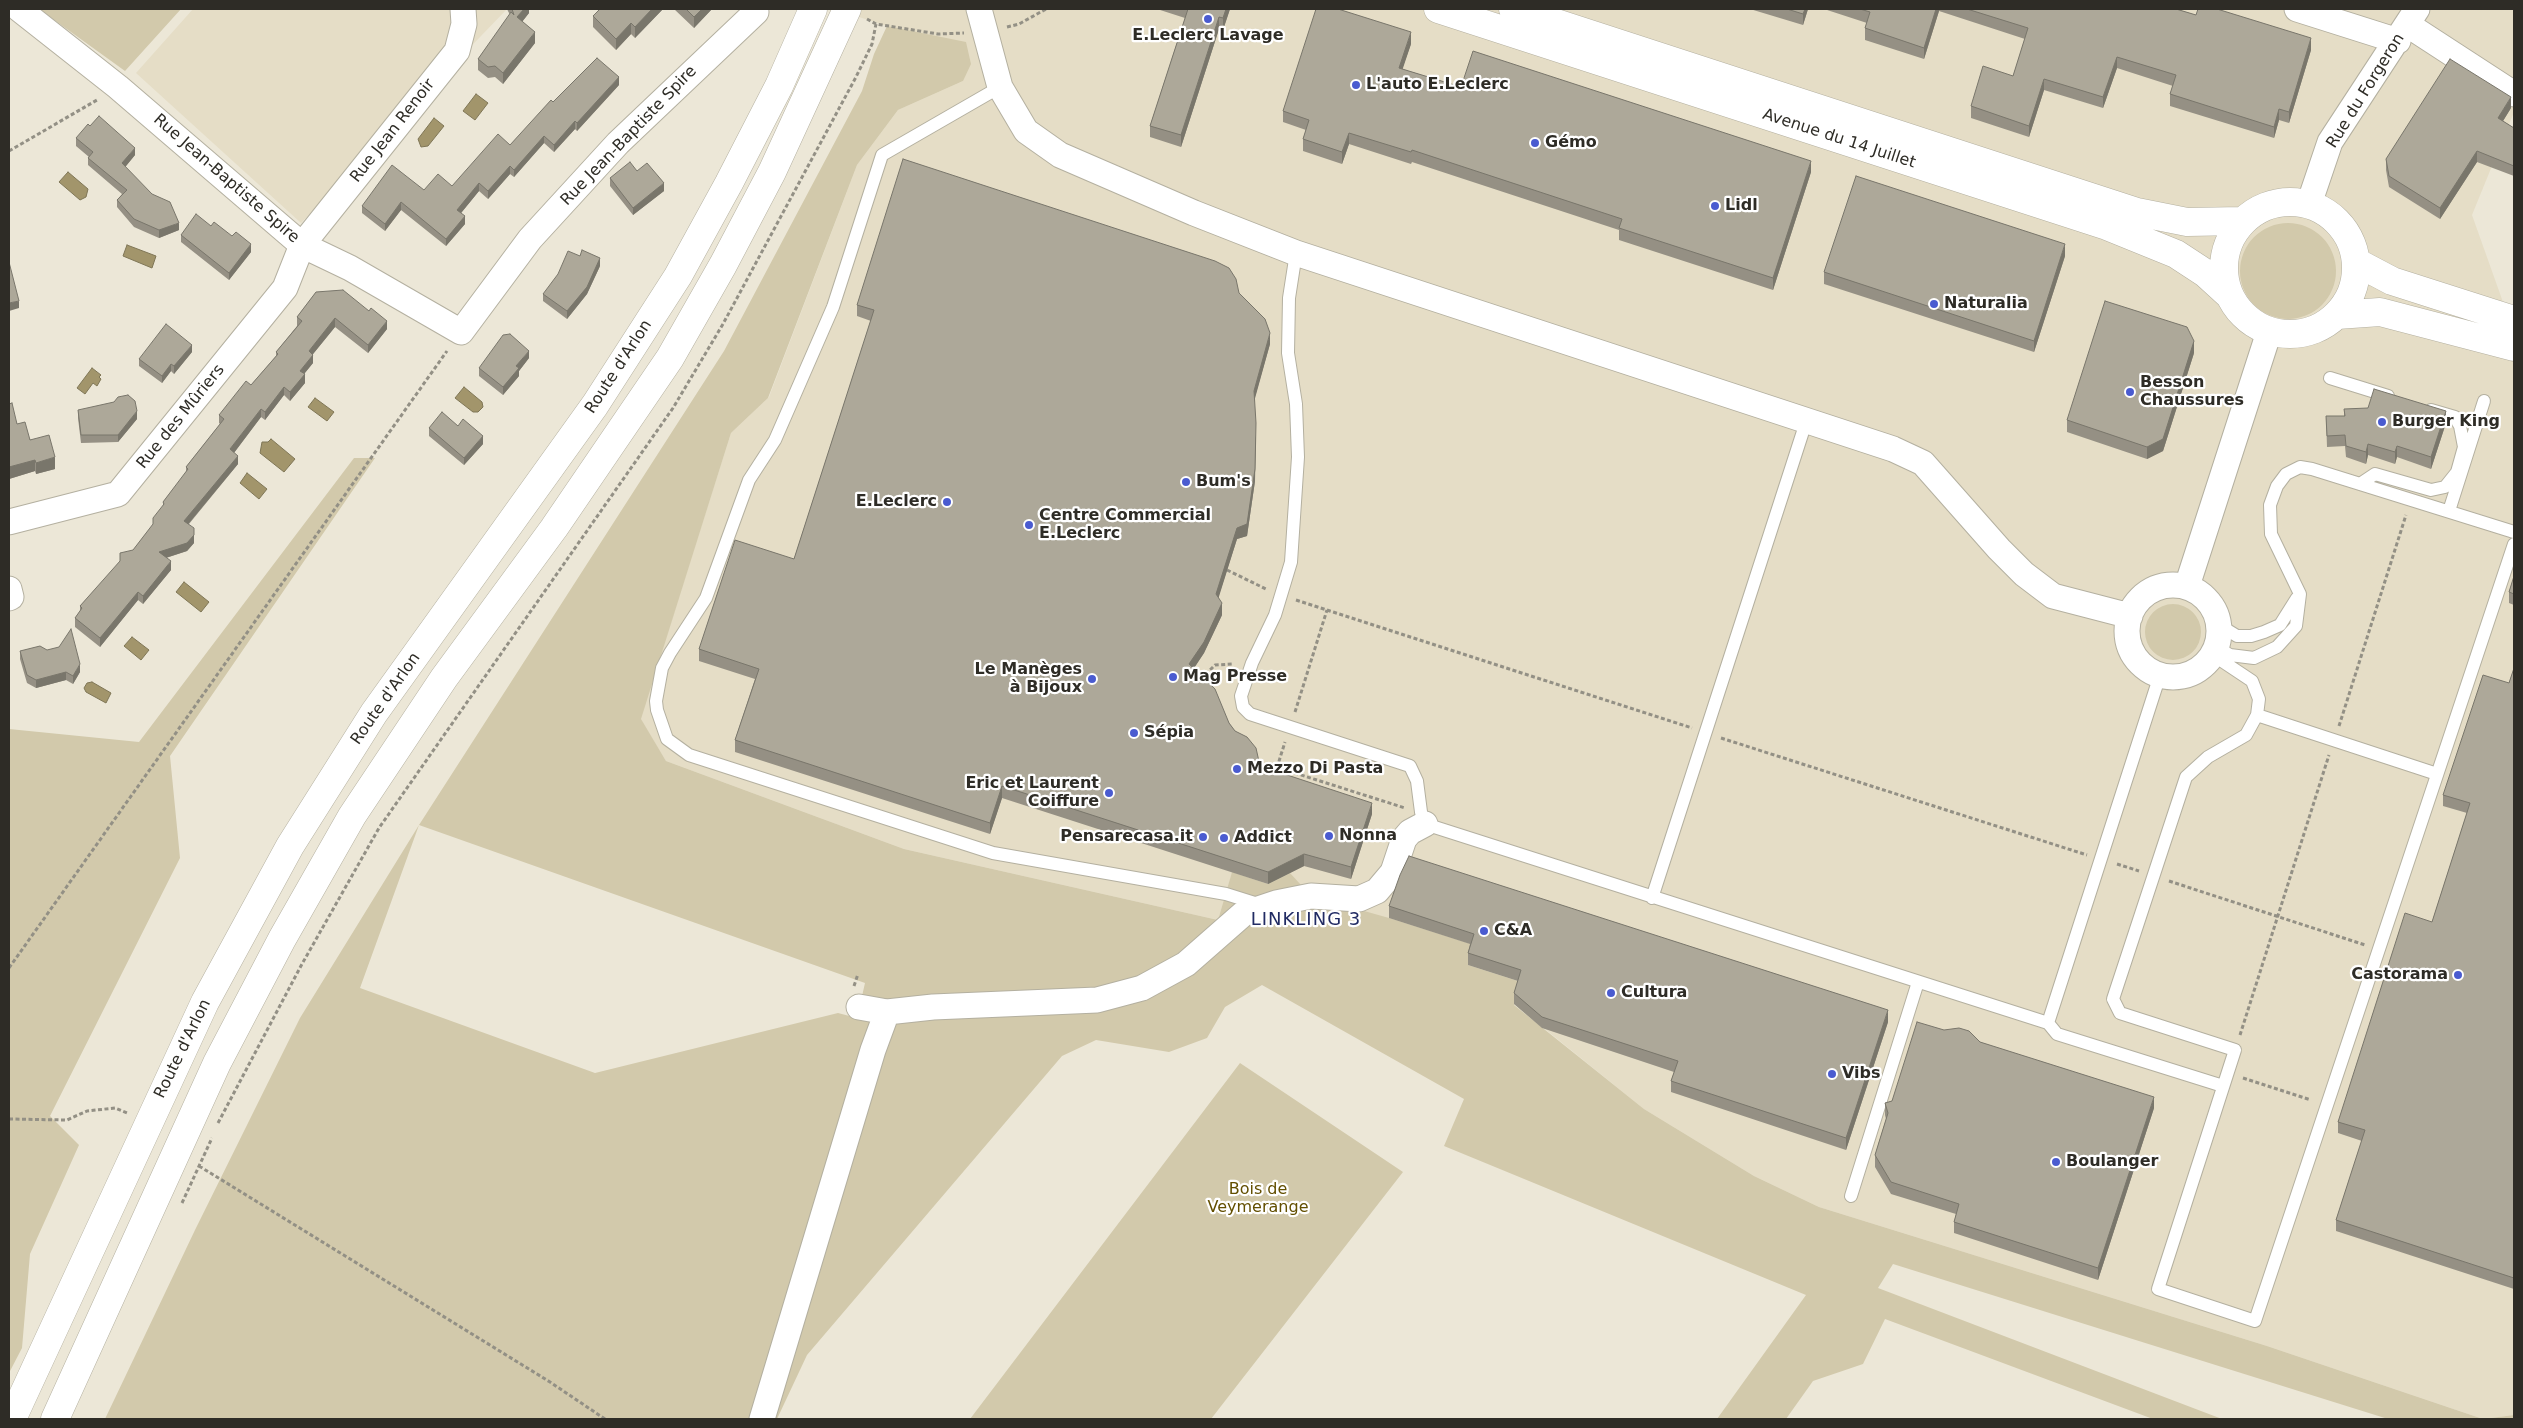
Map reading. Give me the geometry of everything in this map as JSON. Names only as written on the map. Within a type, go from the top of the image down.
[{"type":"main road","name":"Route d'Arlon","points":[[12,1419],[204,1002],[290,846],[374,713],[595,405],[678,276],[774,95],[813,9]]},
{"type":"main road","points":[[54,1419],[217,1063],[287,930],[352,816],[444,678],[554,528],[670,358],[723,265],[772,172],[847,9]]},
{"type":"main road","name":"Avenue du 14 Juillet","points":[[1438,9],[2107,226],[2176,254],[2205,273],[2228,294]]},
{"type":"main road","name":"Avenue du 14 Juillet","points":[[1513,9],[2137,212],[2187,222],[2242,222]]},
{"type":"main road","points":[[2291,201],[2309,204],[2327,212],[2341,226],[2351,243],[2356,262],[2355,281],[2348,299],[2337,315],[2322,326],[2305,333],[2287,335],[2269,332],[2252,323],[2238,310],[2228,294],[2224,275],[2224,256],[2230,237],[2242,222],[2256,210],[2273,203],[2291,201]]},
{"type":"main road","points":[[2356,262],[2392,281],[2514,320]]},
{"type":"main road","points":[[2337,315],[2380,312],[2514,347]]},
{"type":"street","name":"Rue Jean-Baptiste Spire","points":[[19,9],[118,87],[302,245],[350,268],[461,332],[536,232],[618,143],[756,12]]},
{"type":"street","name":"Rue Jean Renoir","points":[[302,245],[457,50],[464,24],[463,9]]},
{"type":"street","points":[[979,9],[1000,87],[1026,131],[1060,155],[1194,213],[1296,253],[1807,419],[1893,449],[1923,463],[1999,549],[2024,574],[2052,596],[2130,616]]},
{"type":"street","points":[[2297,9],[2407,25],[2514,94]]},
{"type":"street","name":"Rue du Forgeron","points":[[2309,204],[2330,142],[2407,25]]},
{"type":"street","name":"Rue des Mûriers","points":[[9,522],[118,494],[285,288],[302,245]]},
{"type":"street","points":[[2187,586],[2269,332]]},
{"type":"street","points":[[2163,586],[2187,586],[2199,592],[2209,601],[2216,612],[2216,642],[2202,666],[2190,674],[2175,677],[2160,675],[2147,668],[2136,658],[2128,638],[2130,616],[2142,596],[2152,590],[2163,586]]},
{"type":"street","points":[[9,588],[11,597],[9,598]]},
{"type":"street","points":[[860,1007],[887,1012],[933,1007],[1098,1000],[1142,988],[1186,964],[1243,914],[1265,906],[1311,896],[1359,899],[1377,891],[1393,872],[1404,839],[1423,818]]},
{"type":"street","points":[[762,1419],[873,1050],[887,1012]]},
{"type":"lane","points":[[1000,87],[882,155],[833,307],[775,440],[749,480],[706,598],[662,668],[656,701],[657,710],[667,739],[689,756],[993,853],[1226,894],[1265,906]]},
{"type":"lane","points":[[1296,253],[1289,298],[1288,353],[1296,404],[1298,457],[1291,562],[1282,596],[1252,663],[1241,696],[1243,707],[1250,714],[1410,766],[1418,781],[1423,818],[1652,898],[2048,1023],[2057,1034],[2226,1080]]},
{"type":"lane","points":[[2330,378],[2399,400]]},
{"type":"lane","points":[[2449,511],[2484,401]]},
{"type":"lane","points":[[2360,484],[2375,474],[2431,490],[2445,487],[2457,472],[2464,447],[2460,426],[2454,417],[2417,405]]},
{"type":"lane","points":[[1652,898],[1807,419]]},
{"type":"lane","points":[[2216,642],[2230,655],[2254,658],[2277,647],[2296,626],[2303,624],[2300,594],[2271,534],[2270,505],[2277,486],[2286,474],[2300,467],[2312,469],[2514,532]]},
{"type":"lane","points":[[2216,642],[2252,681],[2259,699],[2257,715],[2246,735],[2208,757],[2186,777],[2114,999],[2120,1013],[2235,1050],[2158,1289],[2254,1321],[2514,544]]},
{"type":"lane","points":[[2216,642],[2237,636],[2250,636],[2280,626],[2300,594]]},
{"type":"lane","points":[[2048,1023],[2160,675]]},
{"type":"lane","points":[[2257,715],[2437,774]]},
{"type":"lane","points":[[1851,1196],[1918,982]]},
{"type":"path","points":[[178,1211],[219,1122],[302,964],[379,828],[673,408],[723,324],[856,77],[872,44],[876,24]]},
{"type":"path","points":[[9,151],[118,87]]},
{"type":"path","points":[[9,968],[461,332]]},
{"type":"path","points":[[2235,1050],[2411,500]]},
{"type":"path","points":[[1227,570],[1282,596],[2378,949]]},
{"type":"path","points":[[1272,781],[1326,610]]},
{"type":"path","points":[[1195,677],[1198,683],[1215,665],[1252,663]]},
{"type":"path","points":[[1276,767],[1423,818]]},
{"type":"path","points":[[2226,1080],[2326,1105]]},
{"type":"path","points":[[9,1120],[67,1120],[88,1111],[115,1108],[148,1121]]},
{"type":"path","points":[[199,1166],[550,1382],[605,1419]]},
{"type":"shaded area","points":[[193,9],[507,9],[301,223],[136,73]]},
{"type":"shaded area","points":[[834,9],[2514,9],[2514,112],[2472,215],[2514,333],[2514,1415],[2483,1419],[2267,1346],[1819,1207],[1754,1176],[1644,1109],[1514,1004],[1521,982],[1468,965],[1311,896],[1232,873],[1218,920],[904,849],[666,761],[640,719],[731,433],[769,397],[857,165],[898,110],[963,81],[887,26]]},
{"type":"shaded area","points":[[476,94],[488,103],[475,120],[463,111]]},
{"type":"shaded area","points":[[434,118],[444,126],[428,146],[421,147],[418,139]]},
{"type":"shaded area","points":[[68,172],[88,189],[86,197],[80,200],[59,182]]},
{"type":"shaded area","points":[[127,245],[156,256],[152,268],[123,256]]},
{"type":"shaded area","points":[[92,368],[101,375],[99,377],[101,379],[97,386],[93,383],[85,394],[77,388]]},
{"type":"shaded area","points":[[464,387],[482,402],[483,407],[478,412],[473,412],[455,398]]},
{"type":"shaded area","points":[[315,398],[334,412],[327,421],[308,407]]},
{"type":"shaded area","points":[[271,439],[295,459],[284,472],[260,453],[262,442],[268,442]]},
{"type":"shaded area","points":[[247,473],[267,489],[259,499],[240,483]]},
{"type":"shaded area","points":[[184,582],[209,602],[201,612],[176,592]]},
{"type":"shaded area","points":[[132,637],[149,650],[141,660],[124,646]]},
{"type":"shaded area","points":[[92,682],[111,693],[106,703],[86,692],[84,688],[87,683]]},
{"type":"green space","points":[[39,9],[181,9],[125,71]]},
{"type":"green space","points":[[887,26],[966,42],[971,64],[963,81],[898,110],[857,165],[768,398],[731,433],[641,719],[666,761],[904,849],[1218,920],[1232,872],[1268,884],[1290,873],[1311,896],[1474,945],[1468,965],[1521,982],[1514,1005],[1644,1109],[1754,1176],[1819,1207],[2267,1346],[2483,1419],[2388,1419],[1893,1264],[1878,1288],[2222,1419],[2153,1419],[1885,1319],[1863,1364],[1813,1381],[1786,1419],[1717,1419],[1806,1295],[1444,1146],[1464,1099],[1262,985],[1225,1007],[1207,1038],[1169,1052],[1096,1040],[1062,1056],[807,1355],[777,1419],[105,1419],[195,1230],[300,1018],[419,825],[724,351],[862,91],[874,54]],"holes":[[[419,825],[865,983],[857,1018],[838,1013],[595,1073],[360,988]]]},
{"type":"green space","points":[[2288,223],[2306,227],[2322,237],[2332,253],[2336,271],[2332,289],[2322,305],[2306,315],[2288,319],[2270,315],[2254,305],[2244,289],[2240,271],[2244,253],[2254,237],[2270,227]]},
{"type":"green space","points":[[354,458],[375,458],[170,756],[180,858],[50,1116],[79,1145],[30,1254],[22,1348],[9,1373],[9,729],[139,742]]},
{"type":"green space","points":[[2168,604],[2178,604],[2193,612],[2199,621],[2201,632],[2199,643],[2193,652],[2178,660],[2168,660],[2157,655],[2150,648],[2145,637],[2145,627],[2150,616],[2157,609]]},
{"type":"green space","name":"Bois de Veymerange","points":[[1240,1063],[1403,1172],[1211,1419],[970,1419]]},
{"type":"green space","points":[[2514,1415],[2514,1419],[2483,1419]]},
{"type":"building","points":[[512,9],[524,9],[517,17],[535,32],[503,73],[495,66],[488,67],[478,59],[511,12],[514,15]]},
{"type":"building","points":[[600,9],[652,9],[635,27],[631,23],[616,39],[593,16]]},
{"type":"building","points":[[686,9],[702,9],[694,17]]},
{"type":"building","points":[[1188,9],[1226,9],[1223,18],[1219,17],[1181,135],[1150,126]]},
{"type":"building","points":[[1316,9],[1338,9],[1411,32],[1399,68],[1461,87],[1473,51],[1811,161],[1773,278],[1619,228],[1622,219],[1412,150],[1411,152],[1349,133],[1342,152],[1303,139],[1309,120],[1283,111]]},
{"type":"building","points":[[1787,9],[1805,9],[1803,14]]},
{"type":"building","points":[[1860,9],[1936,9],[1924,48],[1865,28],[1870,12]]},
{"type":"building","points":[[1967,9],[2176,9],[2196,15],[2198,9],[2217,9],[2311,38],[2289,112],[2279,109],[2274,127],[2170,94],[2176,75],[2117,57],[2103,97],[2044,79],[2029,126],[1971,106],[1983,66],[2013,76],[2028,28]]},
{"type":"building","points":[[597,58],[619,77],[554,145],[544,136],[514,170],[510,166],[488,191],[479,183],[457,210],[465,216],[446,239],[401,202],[385,224],[362,206],[392,165],[424,190],[438,174],[452,186],[498,134],[510,145],[551,100],[553,102]]},
{"type":"building","points":[[2450,59],[2511,97],[2498,118],[2514,128],[2514,166],[2477,151],[2440,208],[2389,176],[2386,159]]},
{"type":"building","points":[[99,116],[135,148],[122,163],[152,194],[170,202],[179,223],[159,230],[134,219],[117,200],[127,190],[88,158],[93,152],[76,138],[88,124],[90,126]]},
{"type":"building","name":"Centre Commercial E.Leclerc","points":[[903,159],[1215,261],[1229,268],[1236,279],[1239,293],[1265,319],[1270,333],[1254,391],[1256,423],[1255,469],[1247,524],[1237,528],[1216,594],[1222,603],[1204,642],[1189,664],[1215,689],[1229,723],[1235,731],[1247,737],[1256,748],[1260,766],[1372,803],[1351,867],[1304,854],[1268,872],[1002,786],[990,823],[735,740],[759,669],[699,649],[735,540],[794,559],[874,310],[857,305]]},
{"type":"building","points":[[630,162],[637,171],[647,163],[664,183],[633,208],[610,178]]},
{"type":"building","points":[[1856,176],[2065,244],[2034,341],[1824,272]]},
{"type":"building","points":[[196,214],[211,226],[214,222],[232,236],[236,232],[251,244],[229,273],[181,235]]},
{"type":"building","points":[[582,250],[600,258],[587,287],[567,311],[543,294],[558,274],[568,251],[580,256]]},
{"type":"building","points":[[9,262],[19,301],[9,303]]},
{"type":"building","points":[[343,290],[369,311],[371,308],[387,321],[368,345],[335,318],[309,351],[313,355],[300,371],[305,374],[290,392],[284,387],[265,412],[261,409],[230,449],[238,456],[184,521],[194,528],[194,535],[187,543],[159,552],[171,561],[143,596],[138,592],[100,638],[75,618],[82,608],[80,606],[120,561],[120,553],[133,550],[153,524],[153,518],[188,469],[186,467],[224,419],[219,415],[246,381],[251,385],[278,354],[276,352],[302,321],[297,317],[316,292]]},
{"type":"building","name":"Besson Chaussures","points":[[2105,301],[2187,327],[2194,341],[2163,439],[2147,447],[2067,420]]},
{"type":"building","points":[[166,324],[192,345],[174,366],[171,364],[162,376],[139,359]]},
{"type":"building","points":[[510,334],[529,351],[516,366],[519,368],[503,387],[479,368],[503,335]]},
{"type":"building","points":[[2374,389],[2446,411],[2431,457],[2397,446],[2395,452],[2368,444],[2366,452],[2346,446],[2345,435],[2327,436],[2326,416],[2345,416],[2344,409],[2368,408]]},
{"type":"building","points":[[128,395],[135,401],[137,411],[118,435],[81,435],[78,410],[114,402],[118,397]]},
{"type":"building","points":[[12,403],[17,424],[25,422],[30,440],[49,435],[55,457],[36,463],[35,460],[9,467],[9,404]]},
{"type":"building","points":[[442,412],[458,426],[463,419],[483,436],[464,458],[429,428]]},
{"type":"building","points":[[2514,576],[2514,594],[2509,592]]},
{"type":"building","points":[[71,629],[80,664],[73,676],[66,672],[36,680],[27,675],[20,651],[40,646],[47,650],[59,647]]},
{"type":"building","name":"Castorama","points":[[2514,668],[2514,1278],[2336,1220],[2365,1130],[2338,1122],[2405,913],[2432,922],[2470,803],[2443,795],[2483,675],[2509,683]]},
{"type":"building","points":[[1409,856],[1888,1010],[1846,1138],[1671,1081],[1678,1061],[1542,1017],[1514,993],[1521,970],[1468,953],[1474,934],[1389,906]]},
{"type":"building","points":[[1917,1022],[1944,1030],[1959,1028],[1969,1031],[1980,1042],[2154,1097],[2098,1268],[1954,1222],[1959,1204],[1891,1182],[1875,1155],[1888,1113],[1885,1103],[1892,1101]]},
{"type":"place","name":"E.Leclerc Lavage","points":[[1208,19]]},
{"type":"place","name":"L'auto E.Leclerc","points":[[1356,85]]},
{"type":"place","name":"Gémo","points":[[1535,143]]},
{"type":"place","name":"Lidl","points":[[1715,206]]},
{"type":"place","name":"Naturalia","points":[[1934,304]]},
{"type":"place","name":"Besson Chaussures","points":[[2130,392]]},
{"type":"place","name":"Burger King","points":[[2382,422]]},
{"type":"place","name":"Bum's","points":[[1186,482]]},
{"type":"place","name":"E.Leclerc","points":[[947,502]]},
{"type":"place","name":"Centre Commercial E.Leclerc","points":[[1029,525]]},
{"type":"place","name":"Mag Presse","points":[[1173,677]]},
{"type":"place","name":"Le Manèges à Bijoux","points":[[1092,679]]},
{"type":"place","name":"Sépia","points":[[1134,733]]},
{"type":"place","name":"Mezzo Di Pasta","points":[[1237,769]]},
{"type":"place","name":"Eric et Laurent Coiffure","points":[[1109,793]]},
{"type":"place","name":"Nonna","points":[[1329,836]]},
{"type":"place","name":"Pensarecasa.it","points":[[1203,837]]},
{"type":"place","name":"Addict","points":[[1224,838]]},
{"type":"place","name":"C&A","points":[[1484,931]]},
{"type":"place","name":"Castorama","points":[[2458,975]]},
{"type":"place","name":"Cultura","points":[[1611,993]]},
{"type":"place","name":"Vibs","points":[[1832,1074]]},
{"type":"place","name":"Boulanger","points":[[2056,1162]]},
{"type":"district","name":"LINKLING 3","points":[[1306,920]]}]
